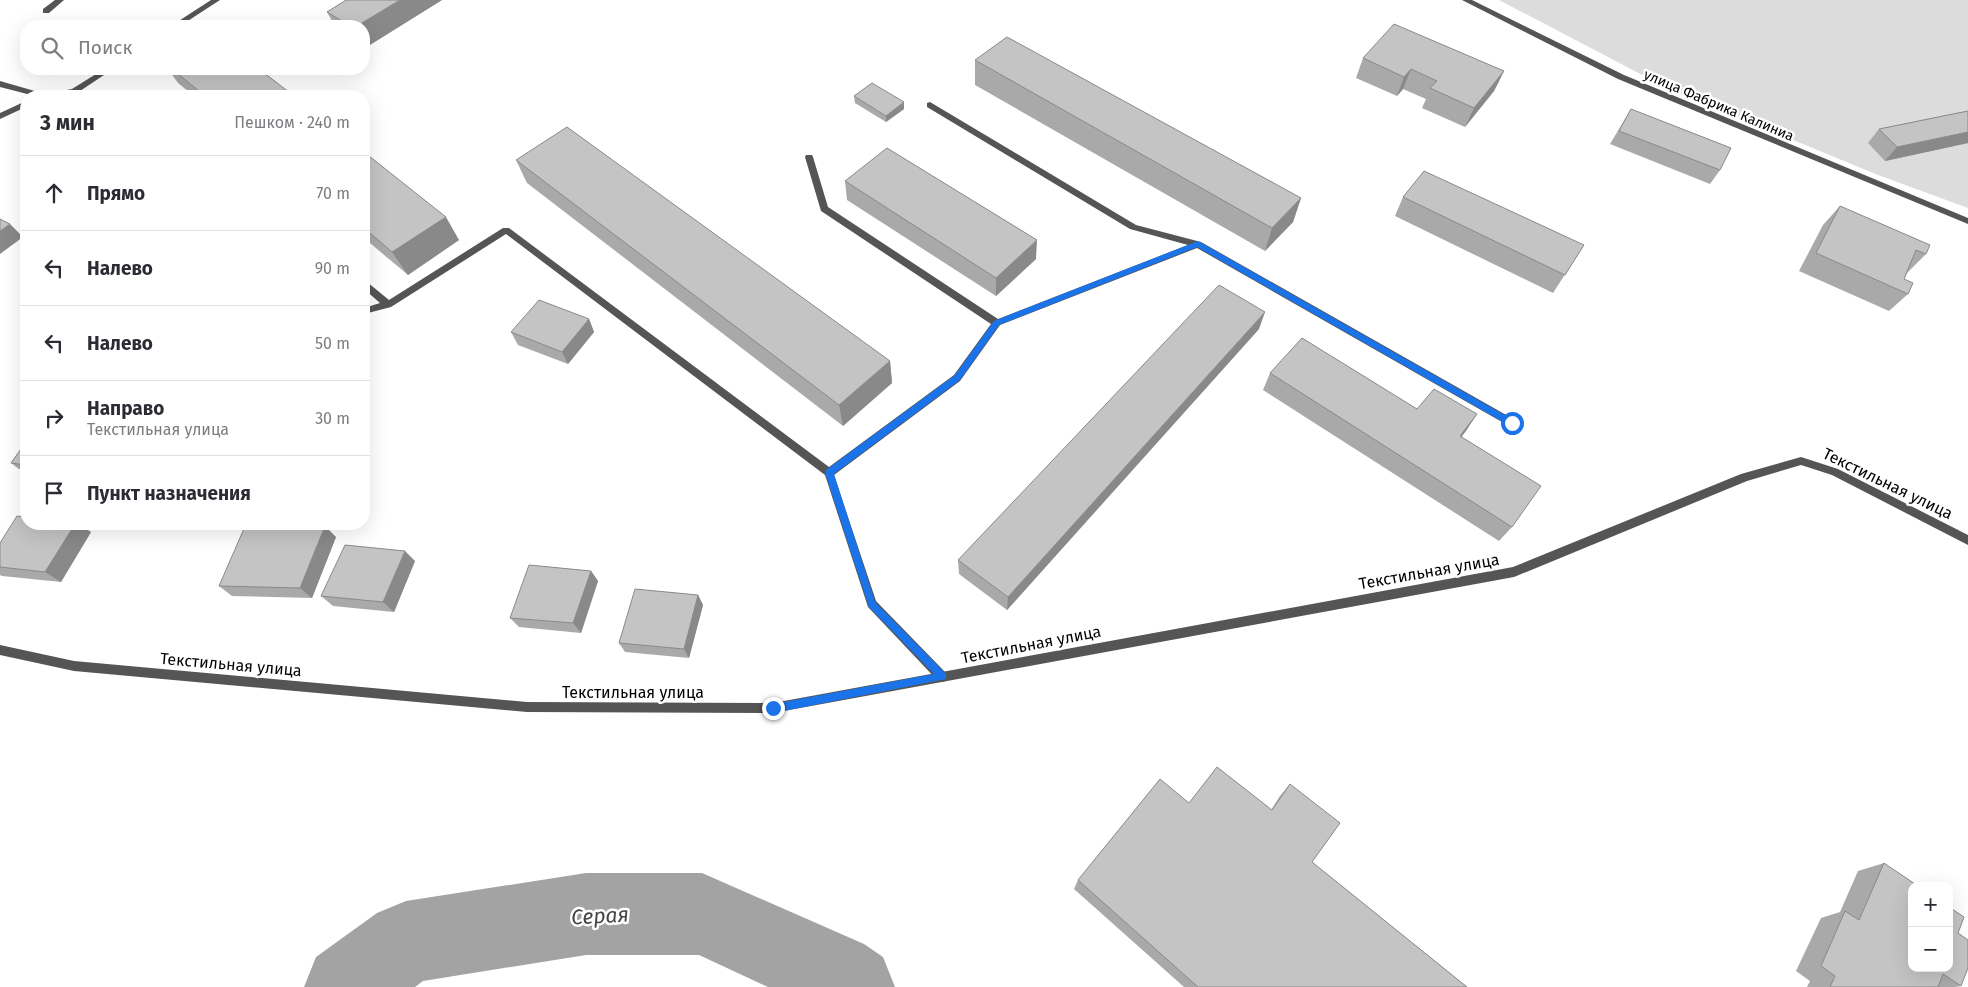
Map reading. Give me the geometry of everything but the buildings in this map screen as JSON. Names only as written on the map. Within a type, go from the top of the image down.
[{"type":"street","points":[[46,11],[60,0]]},
{"type":"street","points":[[184,20],[216,0]]},
{"type":"street","name":"улица Фабрика Калиниа","points":[[1466,0],[1621,77],[1968,221]]},
{"type":"street","points":[[82,90],[101,75]]},
{"type":"street","points":[[0,84],[22,90]]},
{"type":"street","points":[[930,105],[1134,227],[1198,244],[1512,423]]},
{"type":"street","points":[[0,116],[20,107]]},
{"type":"street","points":[[809,157],[824,209],[997,323]]},
{"type":"street","points":[[370,310],[388,305],[506,230],[829,473],[872,604],[942,676]]},
{"type":"street","points":[[829,473],[957,378],[997,323],[1198,244]]},
{"type":"street","points":[[370,289],[388,305]]},
{"type":"street","name":"Текстильная улица","points":[[0,650],[74,666],[527,707],[773,708],[1514,572],[1745,477],[1801,461],[1835,472],[1968,540]]},
{"type":"shaded area","points":[[1499,0],[1968,0],[1968,208],[1878,175],[1669,89]]},
{"type":"waterway","name":"Серая","points":[[346,987],[406,942],[586,914],[702,914],[834,974],[853,987]]},
{"type":"route","points":[[773,708],[942,676],[872,604],[829,473],[957,378],[997,323],[1085,287],[1198,244],[1512,423]]}]
